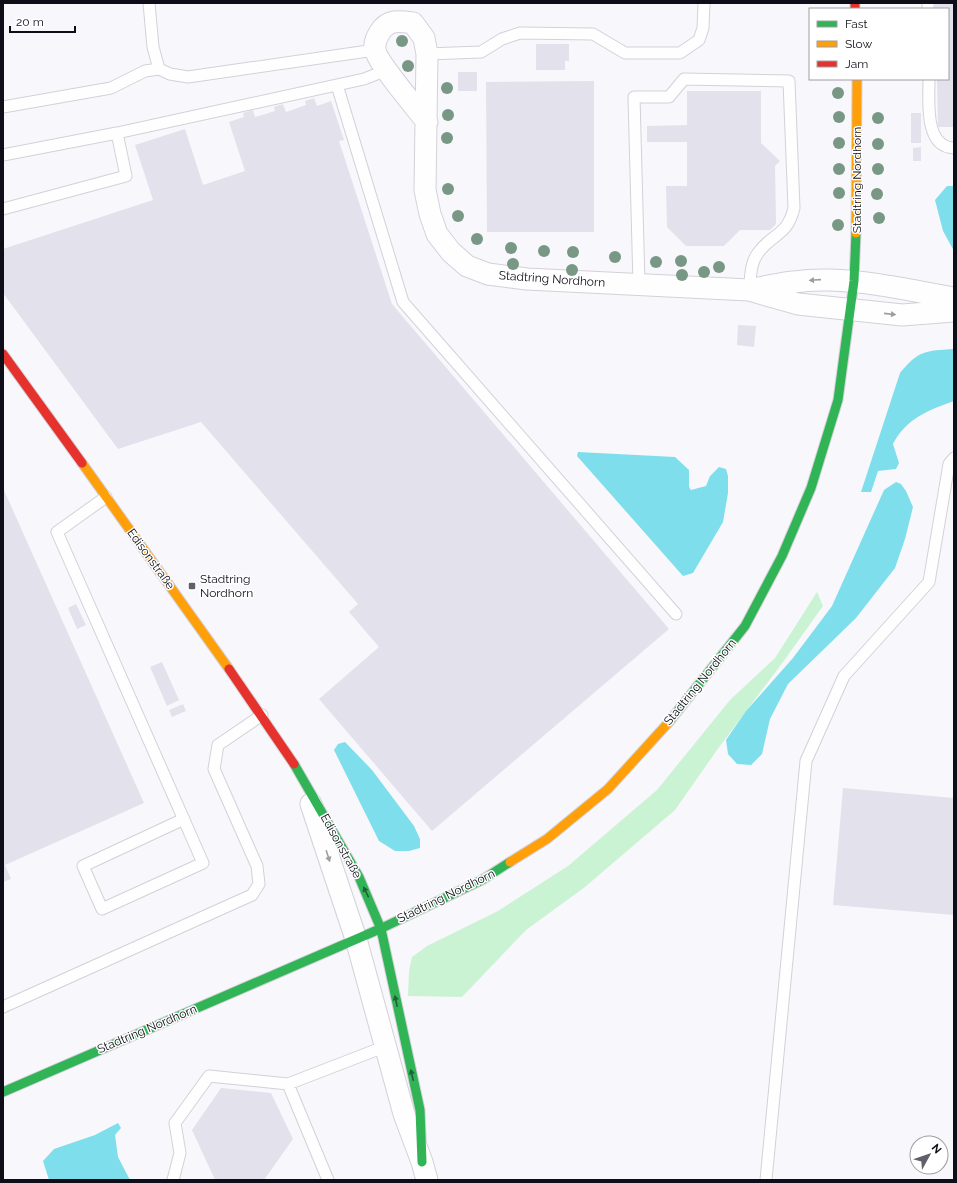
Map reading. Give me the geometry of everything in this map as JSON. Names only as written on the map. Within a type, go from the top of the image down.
[{"type":"main road","name":"Stadtring Nordhorn","points":[[3,1092],[382,928],[482,880],[547,839],[608,788],[670,721],[745,626],[782,556],[812,488],[838,400],[852,310],[858,217],[856,80]]},
{"type":"main road","name":"Edisonstraße","points":[[3,354],[106,496],[297,766],[358,875],[382,928]]},
{"type":"main road","points":[[382,928],[395,1043]]},
{"type":"street","name":"Stadtring Nordhorn","points":[[375,50],[375,40],[384,26],[396,20],[413,23],[424,38],[427,54],[425,190],[430,214],[437,234],[451,252],[467,266],[488,274],[527,279],[749,290],[798,304],[852,310]]},
{"type":"street","points":[[375,50],[381,62],[427,122]]},
{"type":"street","name":"Stadtring Nordhorn","points":[[749,290],[782,283],[818,280],[854,281]]},
{"type":"street","points":[[854,281],[954,298]]},
{"type":"street","points":[[852,310],[902,316],[954,310]]},
{"type":"street","name":"Edisonstraße","points":[[297,766],[356,938]]},
{"type":"street","points":[[356,938],[395,1043],[404,1114],[425,1171]]},
{"type":"lane","points":[[149,3],[153,47],[159,68]]},
{"type":"lane","points":[[427,54],[481,52],[502,39],[520,33],[593,34],[625,53],[680,53],[699,40],[703,28],[704,3]]},
{"type":"lane","points":[[3,107],[111,88],[145,71],[159,68],[170,74],[188,77],[375,50]]},
{"type":"lane","points":[[3,155],[117,133],[337,85],[364,79],[387,70]]},
{"type":"lane","points":[[639,284],[634,98],[669,97],[684,79],[789,81],[794,208],[791,220],[783,232],[757,254],[753,264],[749,290]]},
{"type":"lane","points":[[929,80],[929,119],[936,140],[945,148],[954,148]]},
{"type":"lane","points":[[337,85],[403,302],[676,614]]},
{"type":"lane","points":[[3,209],[126,176],[117,133]]},
{"type":"lane","points":[[766,1180],[806,761],[844,676],[929,582],[949,464],[954,458]]},
{"type":"lane","points":[[106,496],[57,532],[184,819],[203,863],[102,909],[83,866],[184,819]]},
{"type":"lane","points":[[3,1007],[252,895],[259,884],[257,866],[214,769],[218,745],[262,715]]},
{"type":"lane","points":[[173,1180],[180,1153],[175,1123],[209,1076],[288,1084],[395,1043]]},
{"type":"lane","points":[[288,1084],[328,1180]]},
{"type":"green space","points":[[817,592],[823,606],[717,750],[675,810],[585,887],[526,930],[462,997],[408,996],[409,971],[412,957],[427,946],[498,911],[568,866],[657,790],[730,700],[775,658]]},
{"type":"water","points":[[947,186],[954,186],[954,251],[943,231],[935,200]]},
{"type":"water","points":[[954,349],[954,401],[919,416],[904,428],[893,444],[899,463],[896,469],[878,471],[871,492],[861,492],[900,373],[912,360],[923,353],[936,350]]},
{"type":"water","points":[[578,452],[675,457],[689,470],[689,487],[691,490],[706,486],[710,476],[719,467],[726,469],[728,476],[728,493],[723,522],[693,573],[683,576],[577,456]]},
{"type":"water","points":[[896,482],[901,484],[906,491],[913,507],[905,539],[895,568],[856,618],[788,684],[770,719],[762,754],[751,765],[737,764],[728,754],[726,740],[746,711],[793,658],[832,606],[884,490]]},
{"type":"water","points":[[345,742],[372,770],[414,826],[420,839],[420,848],[409,851],[395,851],[379,841],[334,750],[338,744]]},
{"type":"water","points":[[118,1123],[121,1128],[115,1135],[118,1157],[130,1180],[49,1180],[43,1161],[54,1149],[95,1135]]},
{"type":"building","points":[[935,3],[954,3],[954,127],[938,127],[937,80],[949,80],[949,8],[935,8]]},
{"type":"building","points":[[536,44],[569,44],[569,61],[565,61],[565,70],[536,70]]},
{"type":"building","points":[[458,72],[477,72],[477,91],[458,91]]},
{"type":"building","points":[[594,81],[594,232],[487,232],[486,82]]},
{"type":"building","points":[[687,91],[761,91],[761,143],[780,161],[775,166],[776,224],[770,230],[740,230],[724,246],[686,246],[667,227],[666,186],[687,186],[687,142],[647,142],[647,126],[687,125]]},
{"type":"building","points":[[314,98],[317,106],[331,101],[344,140],[339,141],[392,304],[669,629],[432,831],[319,699],[379,647],[349,612],[358,604],[201,422],[118,449],[3,293],[3,249],[153,200],[135,145],[185,129],[203,185],[245,171],[229,122],[244,117],[243,113],[253,110],[255,117],[275,111],[274,107],[283,104],[286,112],[306,105],[305,101]]},
{"type":"building","points":[[911,113],[921,113],[921,143],[911,143]]},
{"type":"building","points":[[921,147],[921,161],[913,161],[913,148]]},
{"type":"building","points":[[738,325],[756,326],[754,347],[737,345]]},
{"type":"building","points":[[3,488],[144,803],[5,865],[11,879],[3,882]]},
{"type":"building","points":[[76,604],[86,625],[77,629],[68,608]]},
{"type":"building","points":[[162,662],[179,700],[167,706],[150,667]]},
{"type":"building","points":[[183,704],[186,711],[172,717],[169,710]]},
{"type":"building","points":[[843,788],[954,798],[954,915],[833,905]]},
{"type":"building","points":[[221,1088],[271,1093],[293,1139],[264,1180],[215,1180],[192,1130]]},
{"type":"traffic: fast","points":[[669,722],[745,626],[782,556],[811,488],[838,400],[854,281],[856,233]]},
{"type":"traffic: fast","points":[[294,764],[359,877],[381,929],[420,1110],[422,1162]]},
{"type":"traffic: fast","points":[[3,1092],[382,928],[482,880],[510,862]]},
{"type":"traffic: slow","points":[[856,233],[857,80]]},
{"type":"traffic: slow","points":[[82,463],[229,669]]},
{"type":"traffic: slow","points":[[510,862],[547,839],[608,789],[669,722]]},
{"type":"traffic: jam","points":[[855,3],[855,8]]},
{"type":"traffic: jam","points":[[3,354],[82,463]]},
{"type":"traffic: jam","points":[[229,669],[294,764]]},
{"type":"place","name":"Stadtring Nordhorn","points":[[192,586]]}]
